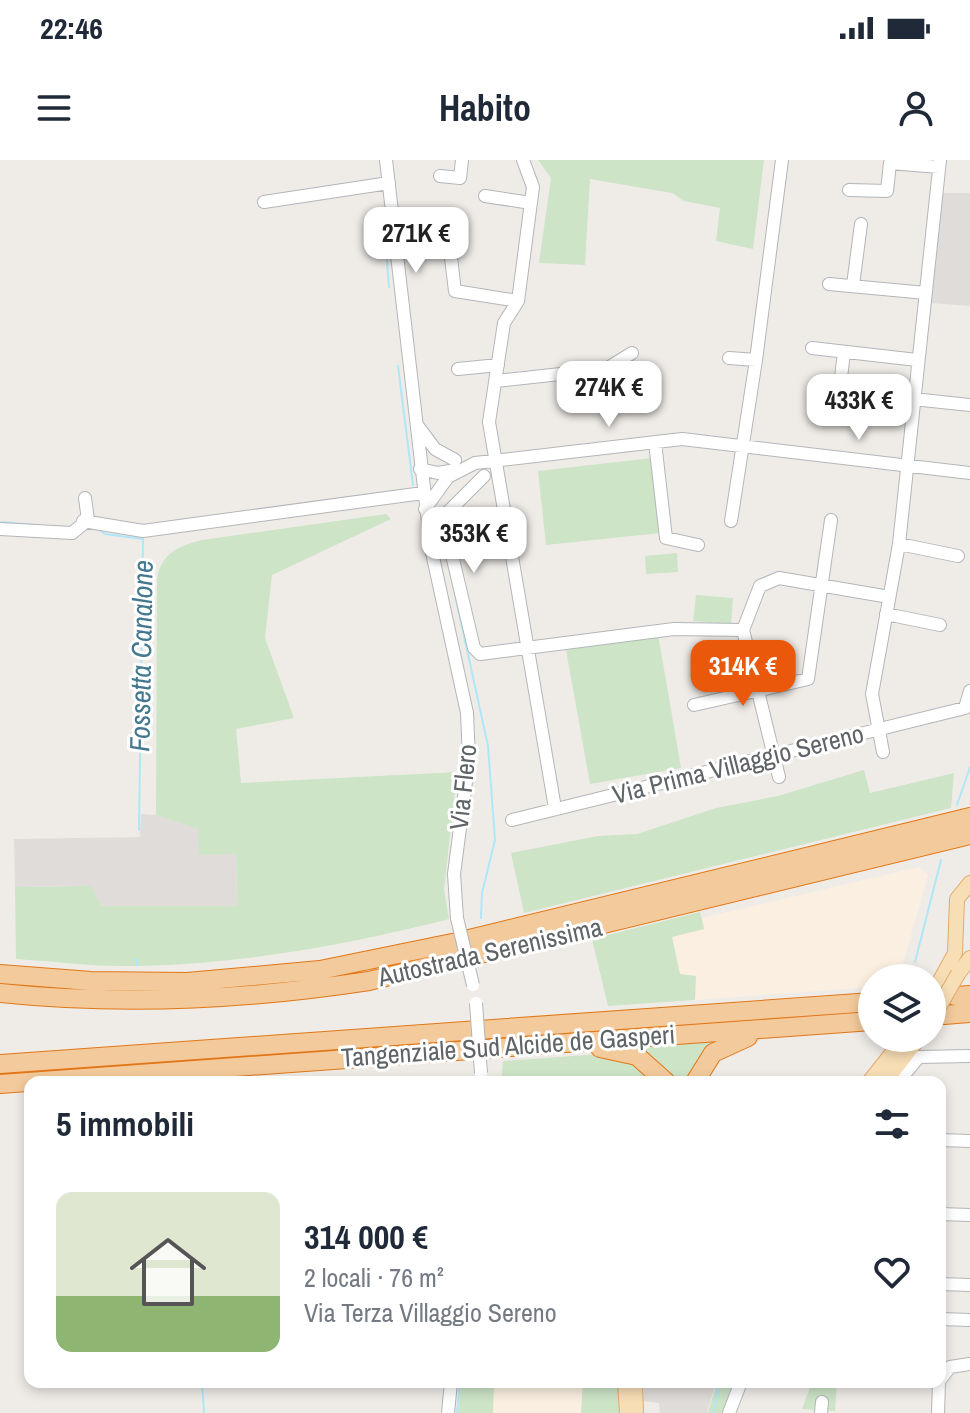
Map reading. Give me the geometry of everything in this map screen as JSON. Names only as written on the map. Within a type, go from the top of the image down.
[{"type":"highway","name":"Autostrada Serenissima","points":[[0,974],[91,981],[187,982],[320,970],[457,942],[970,817]]},
{"type":"highway","name":"Autostrada Serenissima","points":[[0,993],[96,1001],[190,1001],[369,981],[970,835]]},
{"type":"highway","name":"Tangenziale Sud Alcide de Gasperi","points":[[0,1064],[858,1003]]},
{"type":"highway","points":[[946,1016],[970,1013]]},
{"type":"highway","name":"Tangenziale Sud Alcide de Gasperi","points":[[107,1076],[518,1044],[858,1022]]},
{"type":"highway","points":[[698,1076],[707,1059],[721,1047],[747,1037],[785,1034],[818,1026]]},
{"type":"highway","points":[[518,1044],[542,1051],[621,1050],[647,1062],[660,1076]]},
{"type":"highway","name":"Tangenziale Sud Alcide de Gasperi","points":[[0,1084],[24,1082]]},
{"type":"main road","points":[[946,970],[958,939],[956,912],[960,893],[970,883]]},
{"type":"main road","points":[[956,912],[961,925],[970,933]]},
{"type":"main road","points":[[946,1002],[969,959]]},
{"type":"main road","points":[[874,1076],[893,1052]]},
{"type":"main road","points":[[890,1076],[908,1052]]},
{"type":"main road","points":[[625,1388],[627,1413]]},
{"type":"main road","points":[[635,1388],[636,1413]]},
{"type":"street","name":"Via Flero","points":[[386,160],[425,509],[439,594],[463,692],[469,738],[454,874],[457,918],[476,1003],[481,1076]]},
{"type":"street","points":[[440,176],[460,178],[462,160]]},
{"type":"street","points":[[523,160],[533,187],[531,203],[518,301],[504,323],[489,422],[555,808]]},
{"type":"street","points":[[731,521],[744,447],[782,160]]},
{"type":"street","points":[[849,190],[887,191],[890,163],[940,164],[899,544],[872,694],[883,752]]},
{"type":"street","points":[[264,202],[389,183]]},
{"type":"street","points":[[485,196],[531,203]]},
{"type":"street","points":[[853,285],[861,224]]},
{"type":"street","points":[[449,241],[455,291],[518,301]]},
{"type":"street","points":[[829,284],[926,293]]},
{"type":"street","points":[[812,348],[917,360]]},
{"type":"street","points":[[839,395],[844,352]]},
{"type":"street","points":[[496,381],[606,369],[632,353]]},
{"type":"street","points":[[729,358],[756,360]]},
{"type":"street","points":[[458,369],[498,365]]},
{"type":"street","points":[[913,399],[970,405]]},
{"type":"street","points":[[415,421],[435,449],[456,465]]},
{"type":"street","points":[[420,469],[437,461],[456,465],[682,439],[970,473]]},
{"type":"street","points":[[655,442],[666,538],[698,545]]},
{"type":"street","points":[[425,509],[456,465]]},
{"type":"street","points":[[484,476],[447,513],[448,538],[474,648],[480,654],[674,629],[743,630]]},
{"type":"street","points":[[85,520],[104,527],[143,531],[423,493]]},
{"type":"street","points":[[0,529],[72,533],[85,520],[85,498]]},
{"type":"street","points":[[694,705],[808,679],[831,520]]},
{"type":"street","points":[[899,544],[958,556]]},
{"type":"street","points":[[779,777],[743,630],[756,593],[768,581],[779,578],[889,597]]},
{"type":"street","points":[[886,614],[940,625]]},
{"type":"street","name":"Via Prima Villaggio Sereno","points":[[512,820],[965,708],[970,691]]},
{"type":"street","points":[[903,1076],[919,1057],[970,1056]]},
{"type":"street","points":[[946,1140],[970,1141]]},
{"type":"street","points":[[946,1214],[970,1215]]},
{"type":"street","points":[[946,1284],[970,1285]]},
{"type":"street","points":[[946,1319],[970,1320]]},
{"type":"street","points":[[946,1373],[950,1367],[970,1364]]},
{"type":"street","points":[[448,1413],[450,1388]]},
{"type":"street","points":[[729,1413],[739,1388]]},
{"type":"street","points":[[938,1413],[940,1388]]},
{"type":"shaded area","points":[[943,193],[970,193],[970,306],[930,303]]},
{"type":"shaded area","points":[[141,814],[156,815],[198,829],[236,854],[237,906],[101,906],[91,886],[15,887],[14,839],[140,837]]},
{"type":"shaded area","points":[[919,867],[928,875],[903,964],[858,964],[858,988],[695,1000],[696,976],[680,974],[672,937],[704,929],[702,918]]},
{"type":"shaded area","points":[[494,1388],[583,1388],[581,1413],[493,1413]]},
{"type":"shaded area","points":[[644,1388],[714,1388],[707,1413],[660,1413],[659,1403],[643,1401]]},
{"type":"green space","points":[[538,160],[764,160],[753,249],[716,241],[720,208],[684,201],[672,193],[590,179],[585,265],[539,263],[551,178]]},
{"type":"green space","points":[[652,458],[660,533],[546,545],[538,471]]},
{"type":"green space","points":[[386,514],[391,519],[272,575],[265,638],[294,718],[236,729],[241,783],[457,772],[444,890],[449,919],[328,946],[203,962],[107,966],[16,959],[15,887],[91,886],[101,906],[237,906],[236,854],[199,855],[198,829],[156,815],[157,579],[162,563],[172,552],[202,540]]},
{"type":"green space","points":[[677,553],[678,572],[646,574],[645,556]]},
{"type":"green space","points":[[696,595],[733,598],[731,624],[693,621]]},
{"type":"green space","points":[[658,634],[681,768],[590,784],[566,650]]},
{"type":"green space","points":[[864,770],[870,793],[954,773],[951,808],[524,913],[511,853],[598,836],[637,834],[716,808],[778,796]]},
{"type":"green space","points":[[700,912],[704,929],[672,937],[680,974],[696,976],[695,1000],[608,1006],[592,939]]},
{"type":"green space","points":[[722,1040],[695,1076],[665,1076],[629,1047]]},
{"type":"green space","points":[[600,1054],[625,1058],[650,1076],[502,1076],[503,1061]]},
{"type":"green space","points":[[460,1388],[494,1388],[493,1413],[458,1413]]},
{"type":"green space","points":[[583,1388],[618,1388],[620,1413],[581,1413]]},
{"type":"green space","points":[[715,1388],[733,1388],[723,1413],[708,1413]]},
{"type":"green space","points":[[810,1388],[837,1388],[835,1411],[802,1409]]},
{"type":"waterway","name":"Fossetta Canalone","points":[[384,223],[389,287]]},
{"type":"waterway","name":"Fossetta Canalone","points":[[398,366],[413,485]]},
{"type":"waterway","name":"Fossetta Canalone","points":[[439,517],[442,531]]},
{"type":"waterway","name":"Fossetta Canalone","points":[[2,522],[35,525]]},
{"type":"waterway","name":"Fossetta Canalone","points":[[98,529],[105,534],[143,539],[139,830]]},
{"type":"waterway","name":"Fossetta Canalone","points":[[452,581],[488,746],[495,840],[482,893],[481,918]]},
{"type":"waterway","points":[[957,805],[970,767]]},
{"type":"waterway","points":[[915,962],[941,860]]},
{"type":"waterway","name":"Fossetta Canalone","points":[[137,959],[137,965]]},
{"type":"waterway","name":"Fossetta Canalone","points":[[202,1388],[204,1413]]},
{"type":"waterway","name":"Fossetta Canalone","points":[[457,1413],[459,1388]]},
{"type":"waterway","points":[[713,1413],[719,1388]]}]
